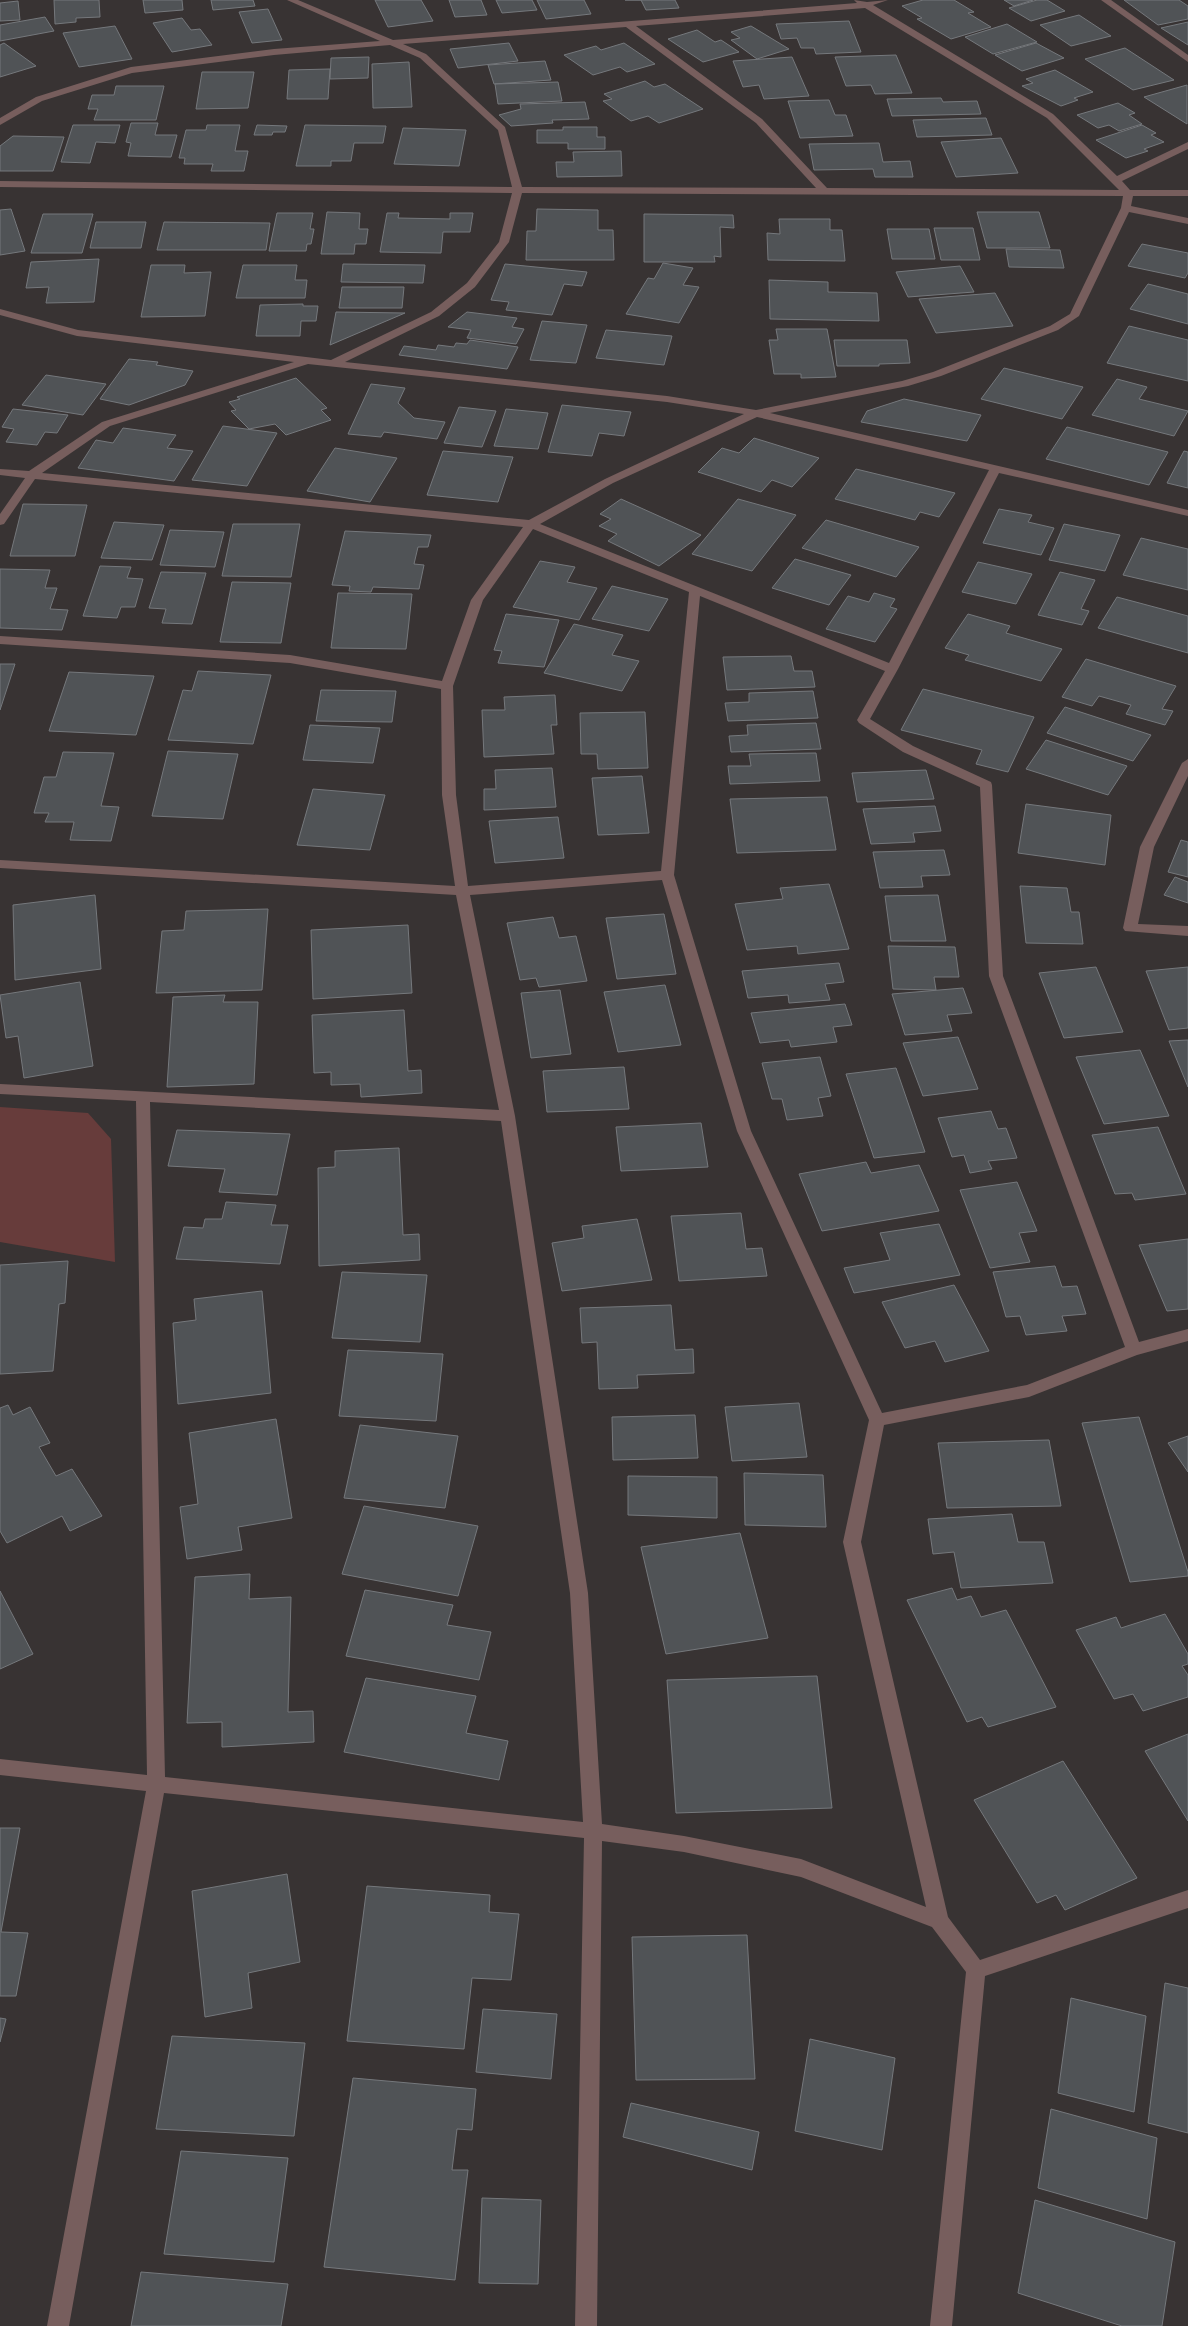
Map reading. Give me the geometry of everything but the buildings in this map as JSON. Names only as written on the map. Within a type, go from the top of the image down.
[{"type":"street","points":[[291,0],[423,56],[502,129],[518,190],[504,242],[471,285],[435,314],[332,364]]},
{"type":"street","points":[[0,122],[39,99],[130,70],[274,52],[395,44],[884,0]]},
{"type":"street","points":[[1105,0],[1188,59]]},
{"type":"street","points":[[862,2],[1050,116],[1128,193]]},
{"type":"street","points":[[629,24],[759,121],[823,190]]},
{"type":"street","points":[[1116,180],[1188,145]]},
{"type":"street","points":[[0,184],[518,190],[1188,193]]},
{"type":"street","points":[[586,2326],[593,1831],[579,1593],[508,1116],[462,891],[449,795],[447,686],[476,600],[530,524],[609,481],[756,413],[798,403],[904,384],[937,374],[1054,328],[1074,316],[1126,208],[1128,193]]},
{"type":"street","points":[[1126,208],[1188,221]]},
{"type":"street","points":[[0,312],[77,333],[332,364],[667,399],[756,413],[996,467],[1188,513]]},
{"type":"street","points":[[0,522],[33,474],[106,424],[309,361]]},
{"type":"street","points":[[996,467],[892,669],[863,720],[908,749],[986,785],[996,976],[1134,1350]]},
{"type":"street","points":[[0,472],[530,524],[892,669]]},
{"type":"street","points":[[695,589],[667,875],[744,1131],[877,1420],[852,1542],[939,1921],[976,1970],[941,2326]]},
{"type":"street","points":[[0,640],[290,659],[447,686]]},
{"type":"street","points":[[1188,763],[1147,847],[1130,928],[1188,931]]},
{"type":"street","points":[[0,864],[462,891],[667,875]]},
{"type":"street","points":[[0,1089],[508,1116]]},
{"type":"street","points":[[58,2326],[156,1784],[143,1098]]},
{"type":"street","points":[[877,1420],[1029,1391],[1134,1350],[1188,1335]]},
{"type":"street","points":[[0,1766],[593,1831],[684,1844],[801,1868],[939,1921]]},
{"type":"street","points":[[976,1970],[1188,1899]]},
{"type":"shaded area","points":[[0,1107],[88,1113],[111,1139],[115,1262],[0,1242]]}]
